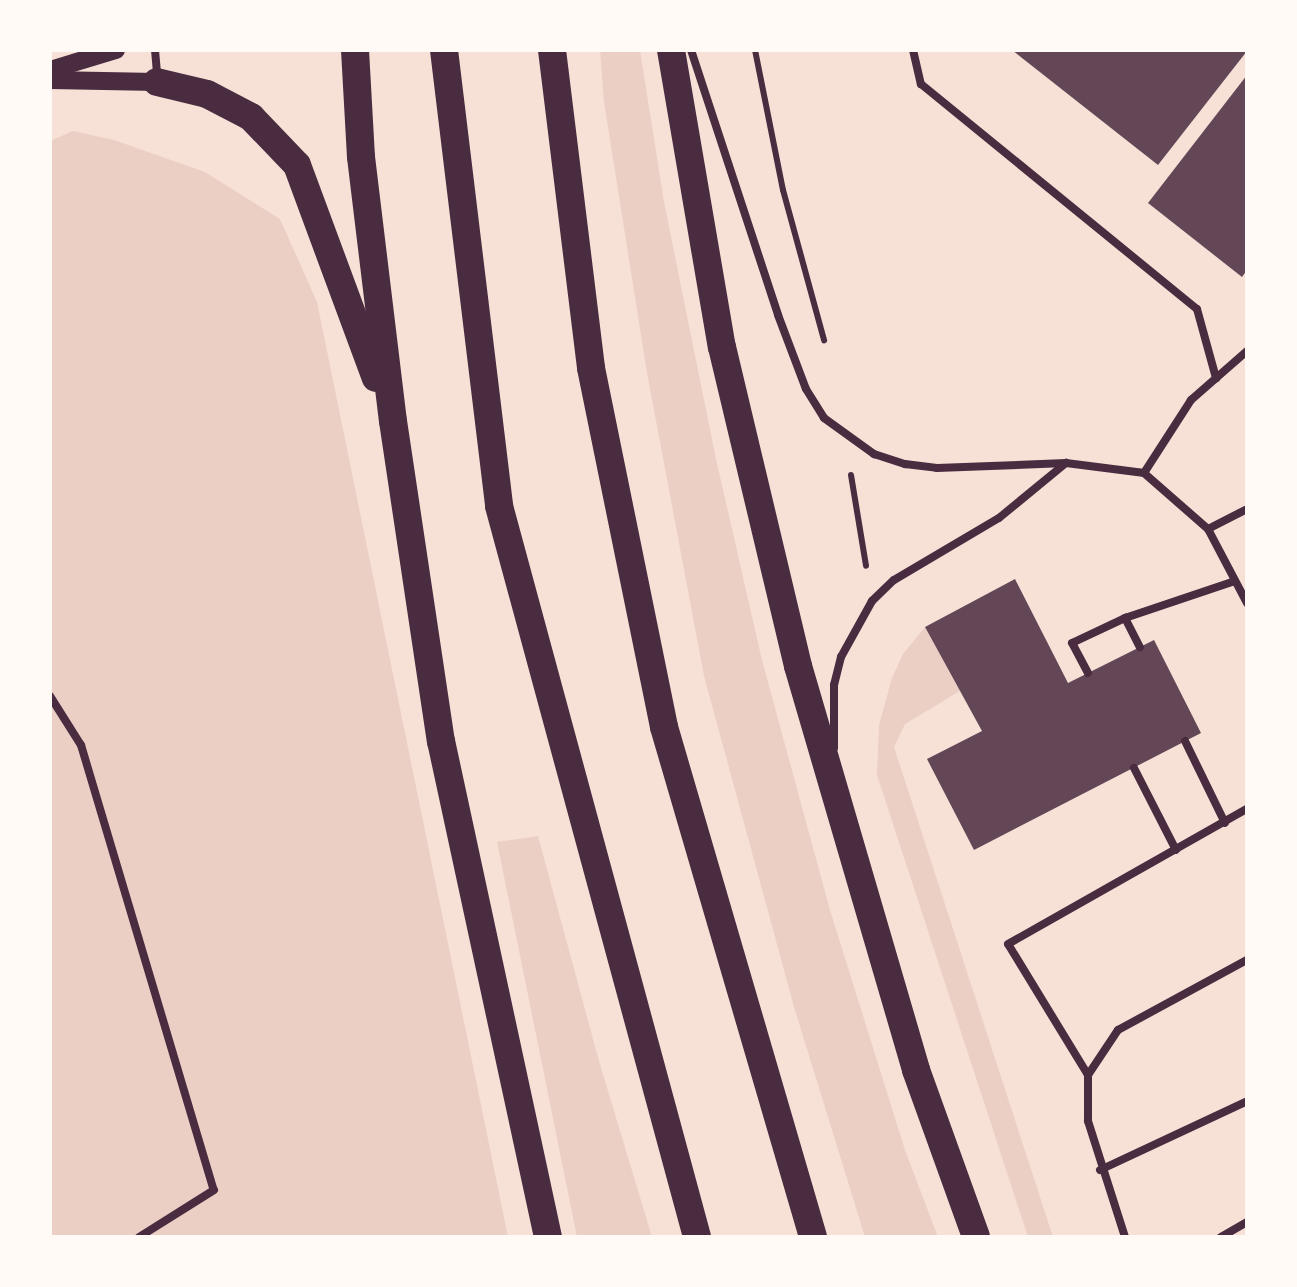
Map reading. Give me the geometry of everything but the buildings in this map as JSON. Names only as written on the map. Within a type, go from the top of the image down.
[{"type":"highway","points":[[355,50],[361,157],[393,421],[440,740],[548,1237]]},
{"type":"highway","points":[[444,50],[499,506],[697,1237]]},
{"type":"highway","points":[[552,50],[591,368],[664,727],[812,1237]]},
{"type":"highway","points":[[672,50],[722,347],[760,516],[833,792],[916,1070],[976,1237]]},
{"type":"highway","points":[[157,82],[207,94],[251,116],[297,165],[393,421]]},
{"type":"street","points":[[50,70],[116,50]]},
{"type":"street","points":[[50,80],[157,82]]},
{"type":"lane","points":[[155,50],[157,82]]},
{"type":"lane","points":[[691,50],[806,389],[824,418],[874,454],[904,464],[937,468],[1066,463],[1144,474],[1208,529],[1247,604]]},
{"type":"lane","points":[[912,50],[921,84],[1197,309],[1216,378]]},
{"type":"lane","points":[[1144,474],[1190,400],[1247,351]]},
{"type":"lane","points":[[833,792],[834,684],[852,630],[872,601],[894,580],[998,518],[1066,463]]},
{"type":"lane","points":[[1208,529],[1247,509]]},
{"type":"lane","points":[[1088,674],[1072,642],[1124,618],[1235,581]]},
{"type":"lane","points":[[1124,618],[1140,647]]},
{"type":"lane","points":[[50,696],[82,745],[214,1190],[139,1237]]},
{"type":"lane","points":[[1184,741],[1224,822]]},
{"type":"lane","points":[[1134,768],[1176,850]]},
{"type":"lane","points":[[1125,1237],[1100,1170],[1088,1120],[1088,1075],[1008,944],[1247,809]]},
{"type":"lane","points":[[1088,1075],[1118,1030],[1247,960]]},
{"type":"lane","points":[[1100,1170],[1247,1101]]},
{"type":"lane","points":[[1222,1237],[1247,1222]]},
{"type":"path","points":[[755,50],[782,190],[828,354]]},
{"type":"path","points":[[844,436],[872,601]]},
{"type":"shaded area","points":[[600,50],[640,50],[664,202],[762,660],[830,910],[905,1150],[938,1237],[865,1237],[794,1007],[704,676],[647,373],[604,102]]},
{"type":"shaded area","points":[[73,131],[114,140],[205,172],[280,219],[317,302],[508,1237],[50,1237],[50,141]]},
{"type":"shaded area","points":[[925,627],[960,691],[905,724],[894,747],[1053,1237],[1028,1237],[877,775],[879,725],[892,678],[903,654]]},
{"type":"shaded area","points":[[538,836],[652,1237],[577,1237],[497,842]]}]
